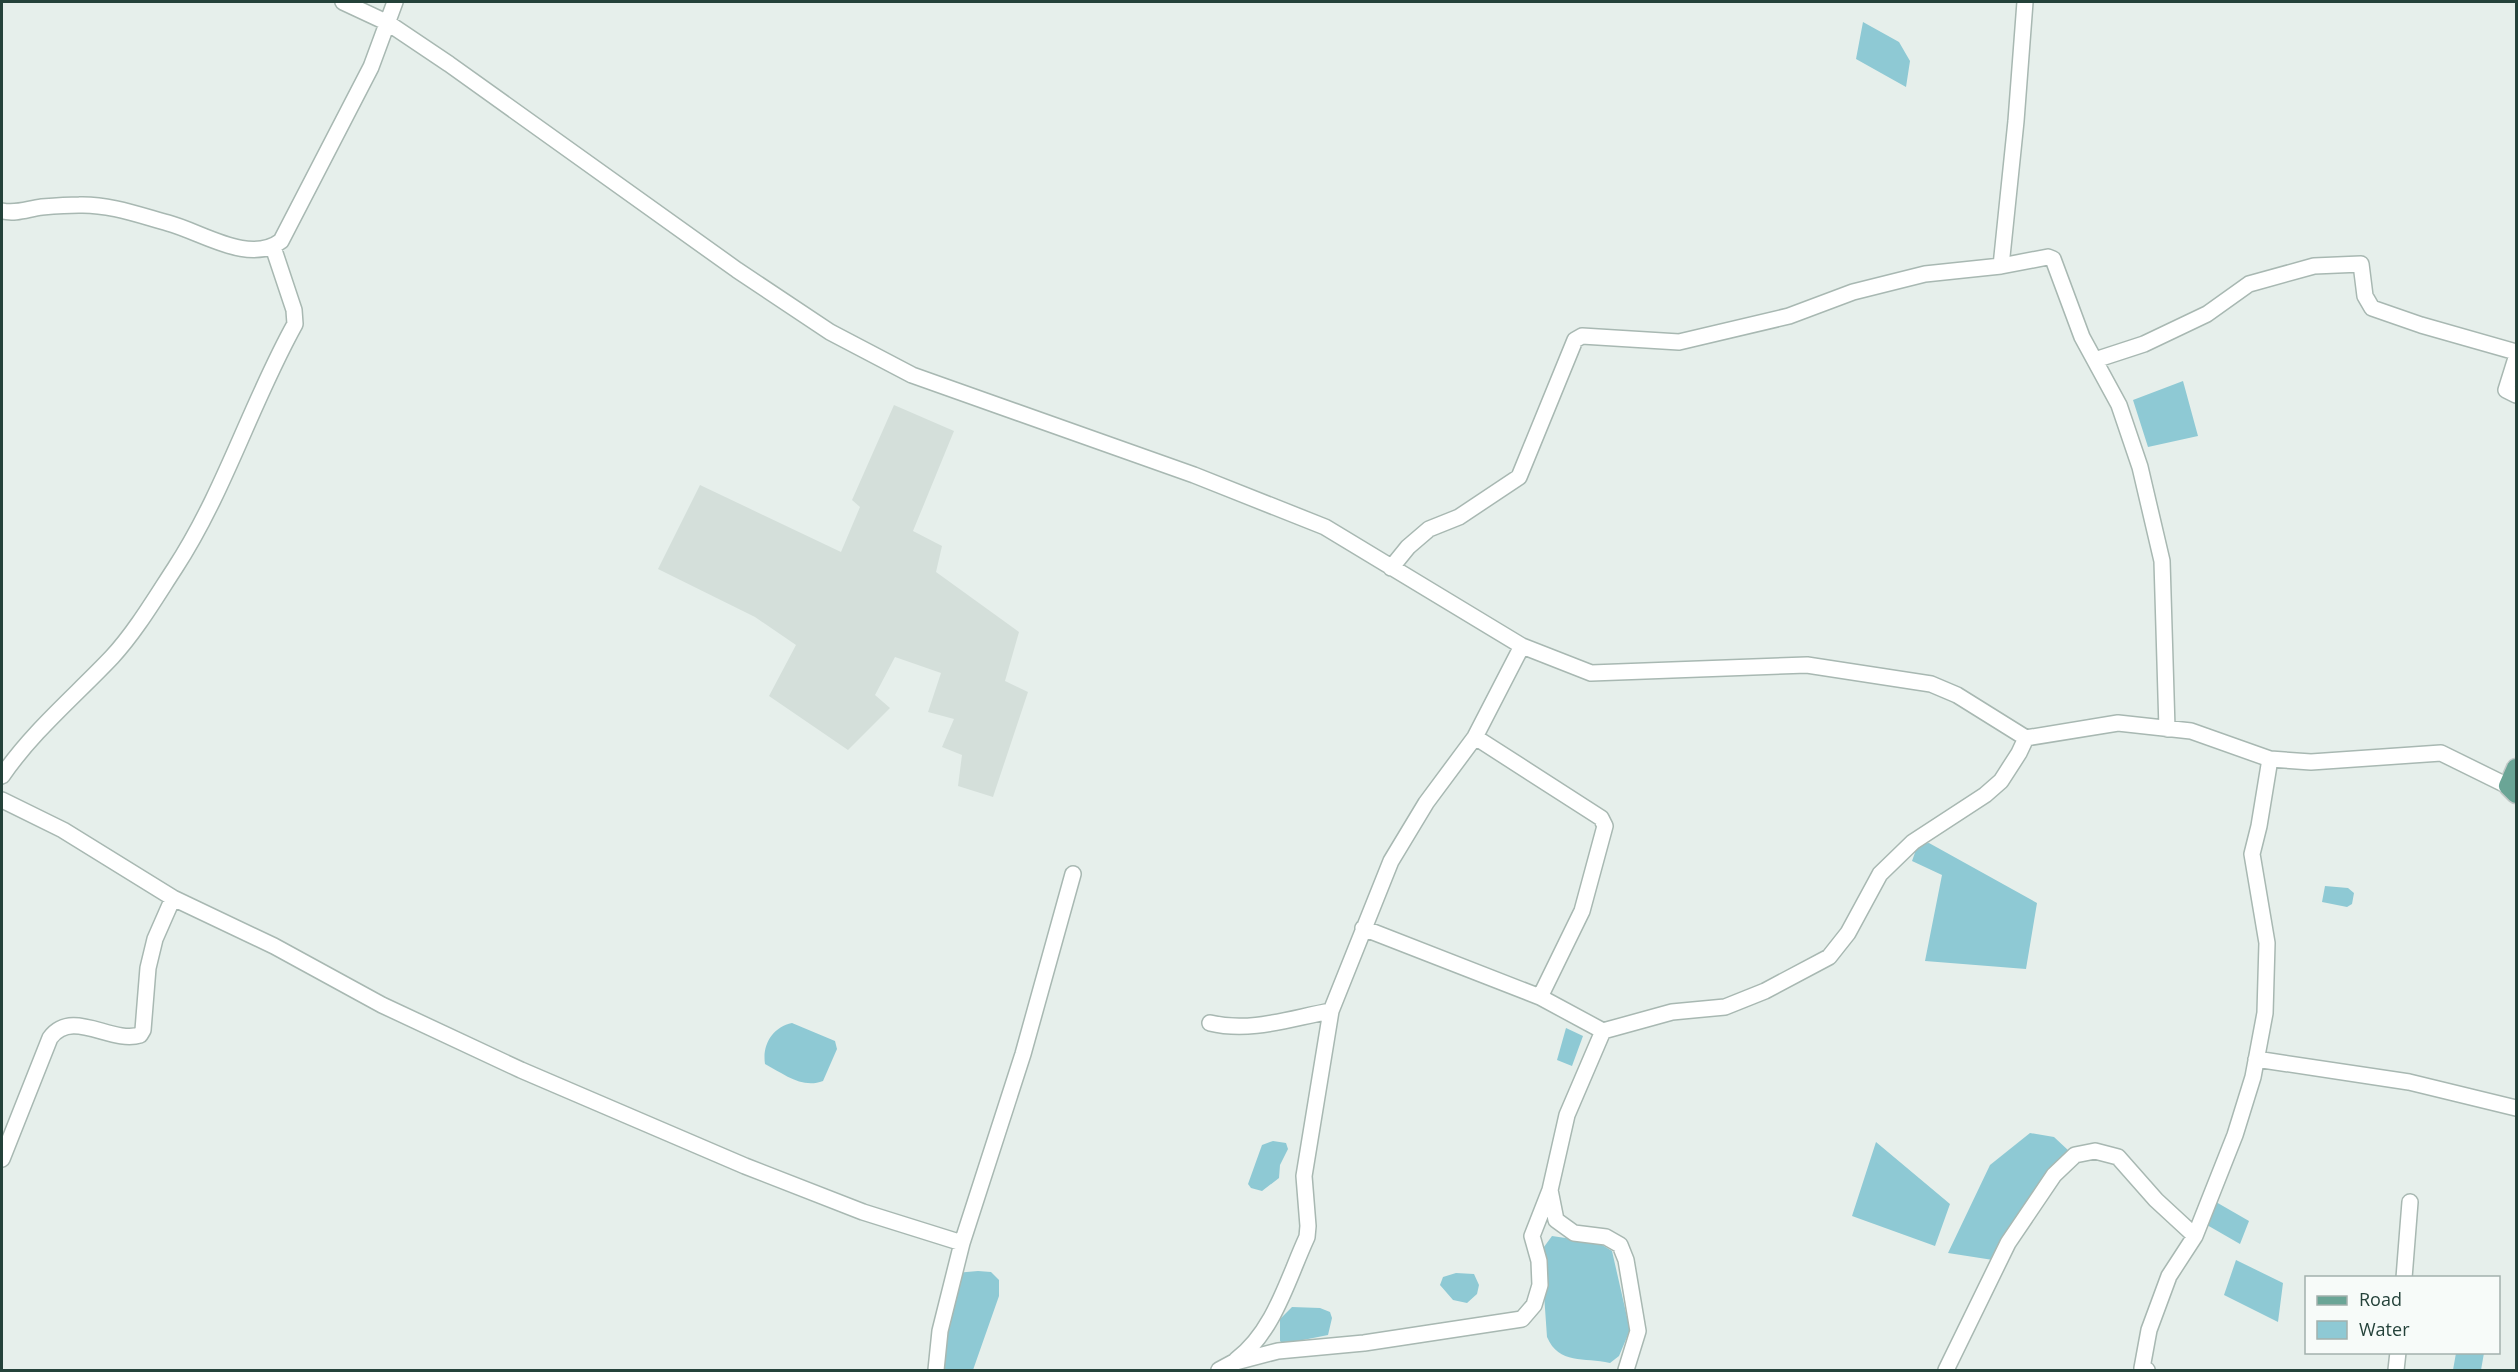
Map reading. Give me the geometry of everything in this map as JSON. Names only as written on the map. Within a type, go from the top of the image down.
[{"type":"main road","points":[[2512,790],[2517,768]]},
{"type":"street","points":[[344,2],[388,23],[449,64],[737,270],[830,332],[912,375],[1194,475],[1325,527],[1522,646],[1591,673],[1807,665],[1931,684],[1957,695],[2026,738],[2118,723],[2191,731],[2270,759],[2311,762],[2441,753],[2512,790]]},
{"type":"street","points":[[2,211],[25,212],[40,207],[82,205],[115,208],[179,225],[248,250],[273,247],[285,233],[371,67],[395,2]]},
{"type":"street","points":[[2001,266],[2025,2]]},
{"type":"street","points":[[2,777],[60,709],[114,654],[176,566],[201,525],[222,482],[246,423],[295,324],[294,310],[273,247]]},
{"type":"street","points":[[1391,568],[1408,547],[1429,529],[1460,517],[1519,477],[1575,340],[1582,336],[1679,342],[1789,316],[1853,292],[1925,274],[2001,266],[2048,257],[2053,259],[2082,337],[2119,405],[2140,467],[2162,561],[2167,729]]},
{"type":"street","points":[[2095,360],[2144,344],[2207,314],[2249,284],[2314,266],[2361,264],[2365,296],[2372,308],[2421,325],[2517,352]]},
{"type":"street","points":[[2517,358],[2505,390],[2517,395]]},
{"type":"street","points":[[1225,1367],[1250,1350],[1262,1334],[1306,1237],[1308,1226],[1304,1176],[1331,1011],[1363,928],[1391,861],[1426,803],[1475,737],[1522,646]]},
{"type":"street","points":[[1475,737],[1601,818],[1605,826],[1582,911],[1539,997]]},
{"type":"street","points":[[1363,928],[1539,997],[1603,1031],[1672,1012],[1725,1006],[1765,991],[1829,957],[1848,933],[1880,874],[1913,842],[1985,795],[2001,781],[2026,738]]},
{"type":"street","points":[[2147,1371],[2142,1368],[2153,1319],[2169,1276],[2195,1236],[2235,1135],[2256,1059],[2265,1013],[2267,943],[2252,854],[2270,759]]},
{"type":"street","points":[[2,800],[63,830],[172,898],[274,946],[382,1005],[661,1132],[863,1212],[962,1244]]},
{"type":"street","points":[[936,1371],[940,1331],[962,1244],[1023,1054],[1073,874]]},
{"type":"street","points":[[2,1159],[50,1038],[56,1030],[72,1025],[135,1037],[140,1035],[143,1030],[148,968],[155,939],[172,898]]},
{"type":"street","points":[[1210,1023],[1231,1029],[1268,1025],[1331,1011]]},
{"type":"street","points":[[1225,1367],[1278,1350],[1364,1343],[1522,1318],[1534,1305],[1540,1285],[1539,1261],[1532,1236],[1551,1190],[1567,1115],[1603,1031]]},
{"type":"street","points":[[2256,1059],[2409,1082],[2517,1108]]},
{"type":"street","points":[[1946,1371],[2008,1242],[2054,1175],[2075,1155],[2095,1151],[2118,1157],[2156,1200],[2195,1236]]},
{"type":"street","points":[[1551,1190],[1556,1220],[1574,1233],[1606,1237],[1620,1245],[1626,1260],[1638,1331],[1626,1371]]},
{"type":"street","points":[[2404,1276],[2410,1202]]},
{"type":"street","points":[[2396,1371],[2398,1354]]},
{"type":"shaded area","points":[[894,405],[954,431],[913,531],[942,546],[936,572],[1019,632],[1005,681],[1028,692],[993,797],[958,786],[962,755],[942,747],[954,719],[928,712],[941,673],[895,657],[875,695],[890,708],[848,750],[769,696],[796,645],[755,617],[658,569],[700,485],[841,552],[860,507],[852,500]]},
{"type":"water","points":[[1863,22],[1899,42],[1910,61],[1906,87],[1856,59]]},
{"type":"water","points":[[2183,381],[2198,436],[2148,447],[2133,400]]},
{"type":"water","points":[[1929,843],[2037,903],[2026,969],[1925,961],[1942,875],[1912,861],[1918,844]]},
{"type":"water","points":[[2325,886],[2348,888],[2354,893],[2352,904],[2347,907],[2322,902]]},
{"type":"water","points":[[792,1023],[835,1041],[837,1049],[823,1081],[800,1082],[765,1064],[765,1050],[770,1038],[779,1028]]},
{"type":"water","points":[[1566,1028],[1583,1036],[1572,1066],[1557,1060]]},
{"type":"water","points":[[2030,1133],[2054,1137],[2069,1151],[1993,1260],[1948,1253],[1990,1165]]},
{"type":"water","points":[[1273,1141],[1286,1143],[1288,1149],[1280,1165],[1279,1178],[1262,1191],[1251,1188],[1248,1184],[1262,1145]]},
{"type":"water","points":[[1876,1142],[1950,1204],[1935,1246],[1852,1216]]},
{"type":"water","points":[[2216,1202],[2249,1221],[2240,1244],[2207,1225]]},
{"type":"water","points":[[1552,1236],[1599,1243],[1612,1251],[1630,1330],[1619,1356],[1610,1363],[1565,1356],[1552,1346],[1547,1337],[1541,1251]]},
{"type":"water","points":[[2236,1260],[2283,1283],[2278,1322],[2224,1295]]},
{"type":"water","points":[[991,1272],[999,1280],[999,1296],[973,1370],[928,1370],[939,1300],[945,1284],[955,1273]]},
{"type":"water","points":[[1456,1273],[1474,1274],[1479,1285],[1477,1294],[1467,1303],[1453,1300],[1440,1285],[1443,1277]]},
{"type":"water","points":[[1292,1307],[1320,1308],[1330,1312],[1332,1318],[1328,1335],[1283,1344],[1280,1341],[1280,1319]]},
{"type":"water","points":[[2456,1354],[2484,1354],[2481,1370],[2453,1370]]}]
